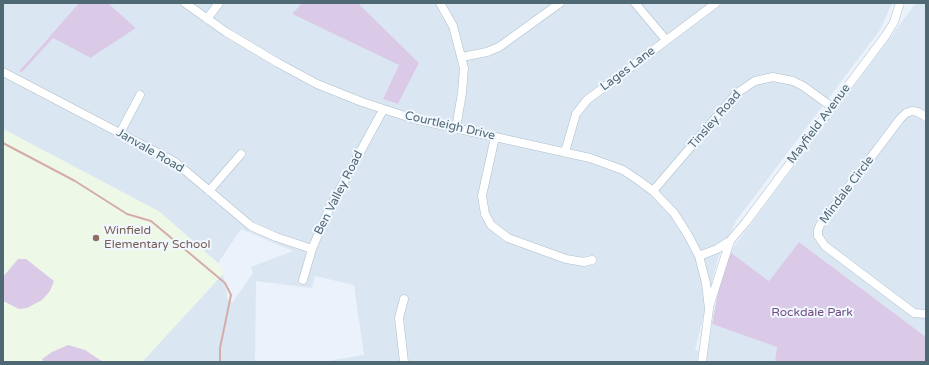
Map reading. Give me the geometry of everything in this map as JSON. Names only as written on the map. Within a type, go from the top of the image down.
[{"type":"street","name":"Courtleigh Drive","points":[[185,3],[207,20],[317,84],[382,110],[565,152],[615,167],[653,191],[682,225],[699,256]]},
{"type":"street","points":[[207,20],[219,3]]},
{"type":"street","points":[[440,3],[453,26],[462,57],[464,79],[456,128]]},
{"type":"street","points":[[462,57],[487,52],[499,47],[560,3]]},
{"type":"street","points":[[635,3],[666,40]]},
{"type":"street","name":"Lages Lane","points":[[565,152],[573,122],[581,106],[716,3]]},
{"type":"street","name":"Mayfield Avenue","points":[[709,309],[706,283],[699,256],[718,249],[730,241],[746,222],[890,29],[900,3]]},
{"type":"street","name":"Janvale Road","points":[[3,72],[175,162],[251,226],[276,237],[312,249]]},
{"type":"street","name":"Tinsley Road","points":[[653,191],[737,93],[755,81],[773,77],[794,81],[832,107]]},
{"type":"street","points":[[120,133],[140,95]]},
{"type":"street","name":"Ben Valley Road","points":[[303,280],[312,249],[329,209],[382,110]]},
{"type":"street","name":"Mindale Circle","points":[[926,118],[918,112],[912,111],[906,113],[900,119],[820,224],[818,230],[818,236],[825,246],[914,313],[926,314]]},
{"type":"street","points":[[495,137],[482,196],[485,214],[491,225],[508,238],[566,259],[584,262],[592,260]]},
{"type":"street","points":[[209,191],[241,154]]},
{"type":"street","name":"Mayfield Avenue","points":[[702,362],[709,309],[730,241]]},
{"type":"street","points":[[404,299],[399,317],[404,362]]},
{"type":"shaded area","points":[[3,3],[79,3],[19,70],[53,38],[92,58],[136,28],[108,3],[302,3],[292,14],[400,65],[383,99],[398,104],[419,63],[358,3],[892,3],[880,30],[736,221],[718,258],[695,350],[699,351],[697,362],[321,362],[364,355],[354,285],[315,276],[312,288],[256,281],[255,362],[142,362],[223,274],[228,301],[232,303],[253,273],[251,267],[293,251],[241,229],[218,263],[160,212],[3,129]]},
{"type":"shaded area","points":[[916,3],[926,3],[926,337],[799,242],[769,281],[730,252]]},
{"type":"shaded area","name":"Winfield Elementary School","points":[[3,129],[160,212],[222,267],[223,274],[142,362],[3,362]]},
{"type":"shaded area","points":[[712,324],[778,347],[775,362],[706,362]]},
{"type":"green space","points":[[79,3],[108,3],[136,28],[91,58],[53,38],[22,72],[19,71]]},
{"type":"green space","points":[[302,3],[358,3],[419,63],[398,104],[383,99],[399,65],[292,14]]},
{"type":"green space","name":"Rockdale Park","points":[[799,242],[926,337],[926,362],[775,362],[777,347],[712,324],[719,287],[730,252],[769,281]]},
{"type":"green space","points":[[18,259],[26,259],[54,281],[50,291],[42,300],[27,308],[19,309],[3,301],[3,277]]},
{"type":"green space","points":[[68,345],[85,350],[103,362],[44,362],[42,359],[52,352]]},
{"type":"waterway","points":[[3,143],[75,181],[127,214],[151,221],[225,283],[231,295],[220,348],[220,362]]},
{"type":"place","name":"Winfield Elementary School","points":[[96,238]]}]
